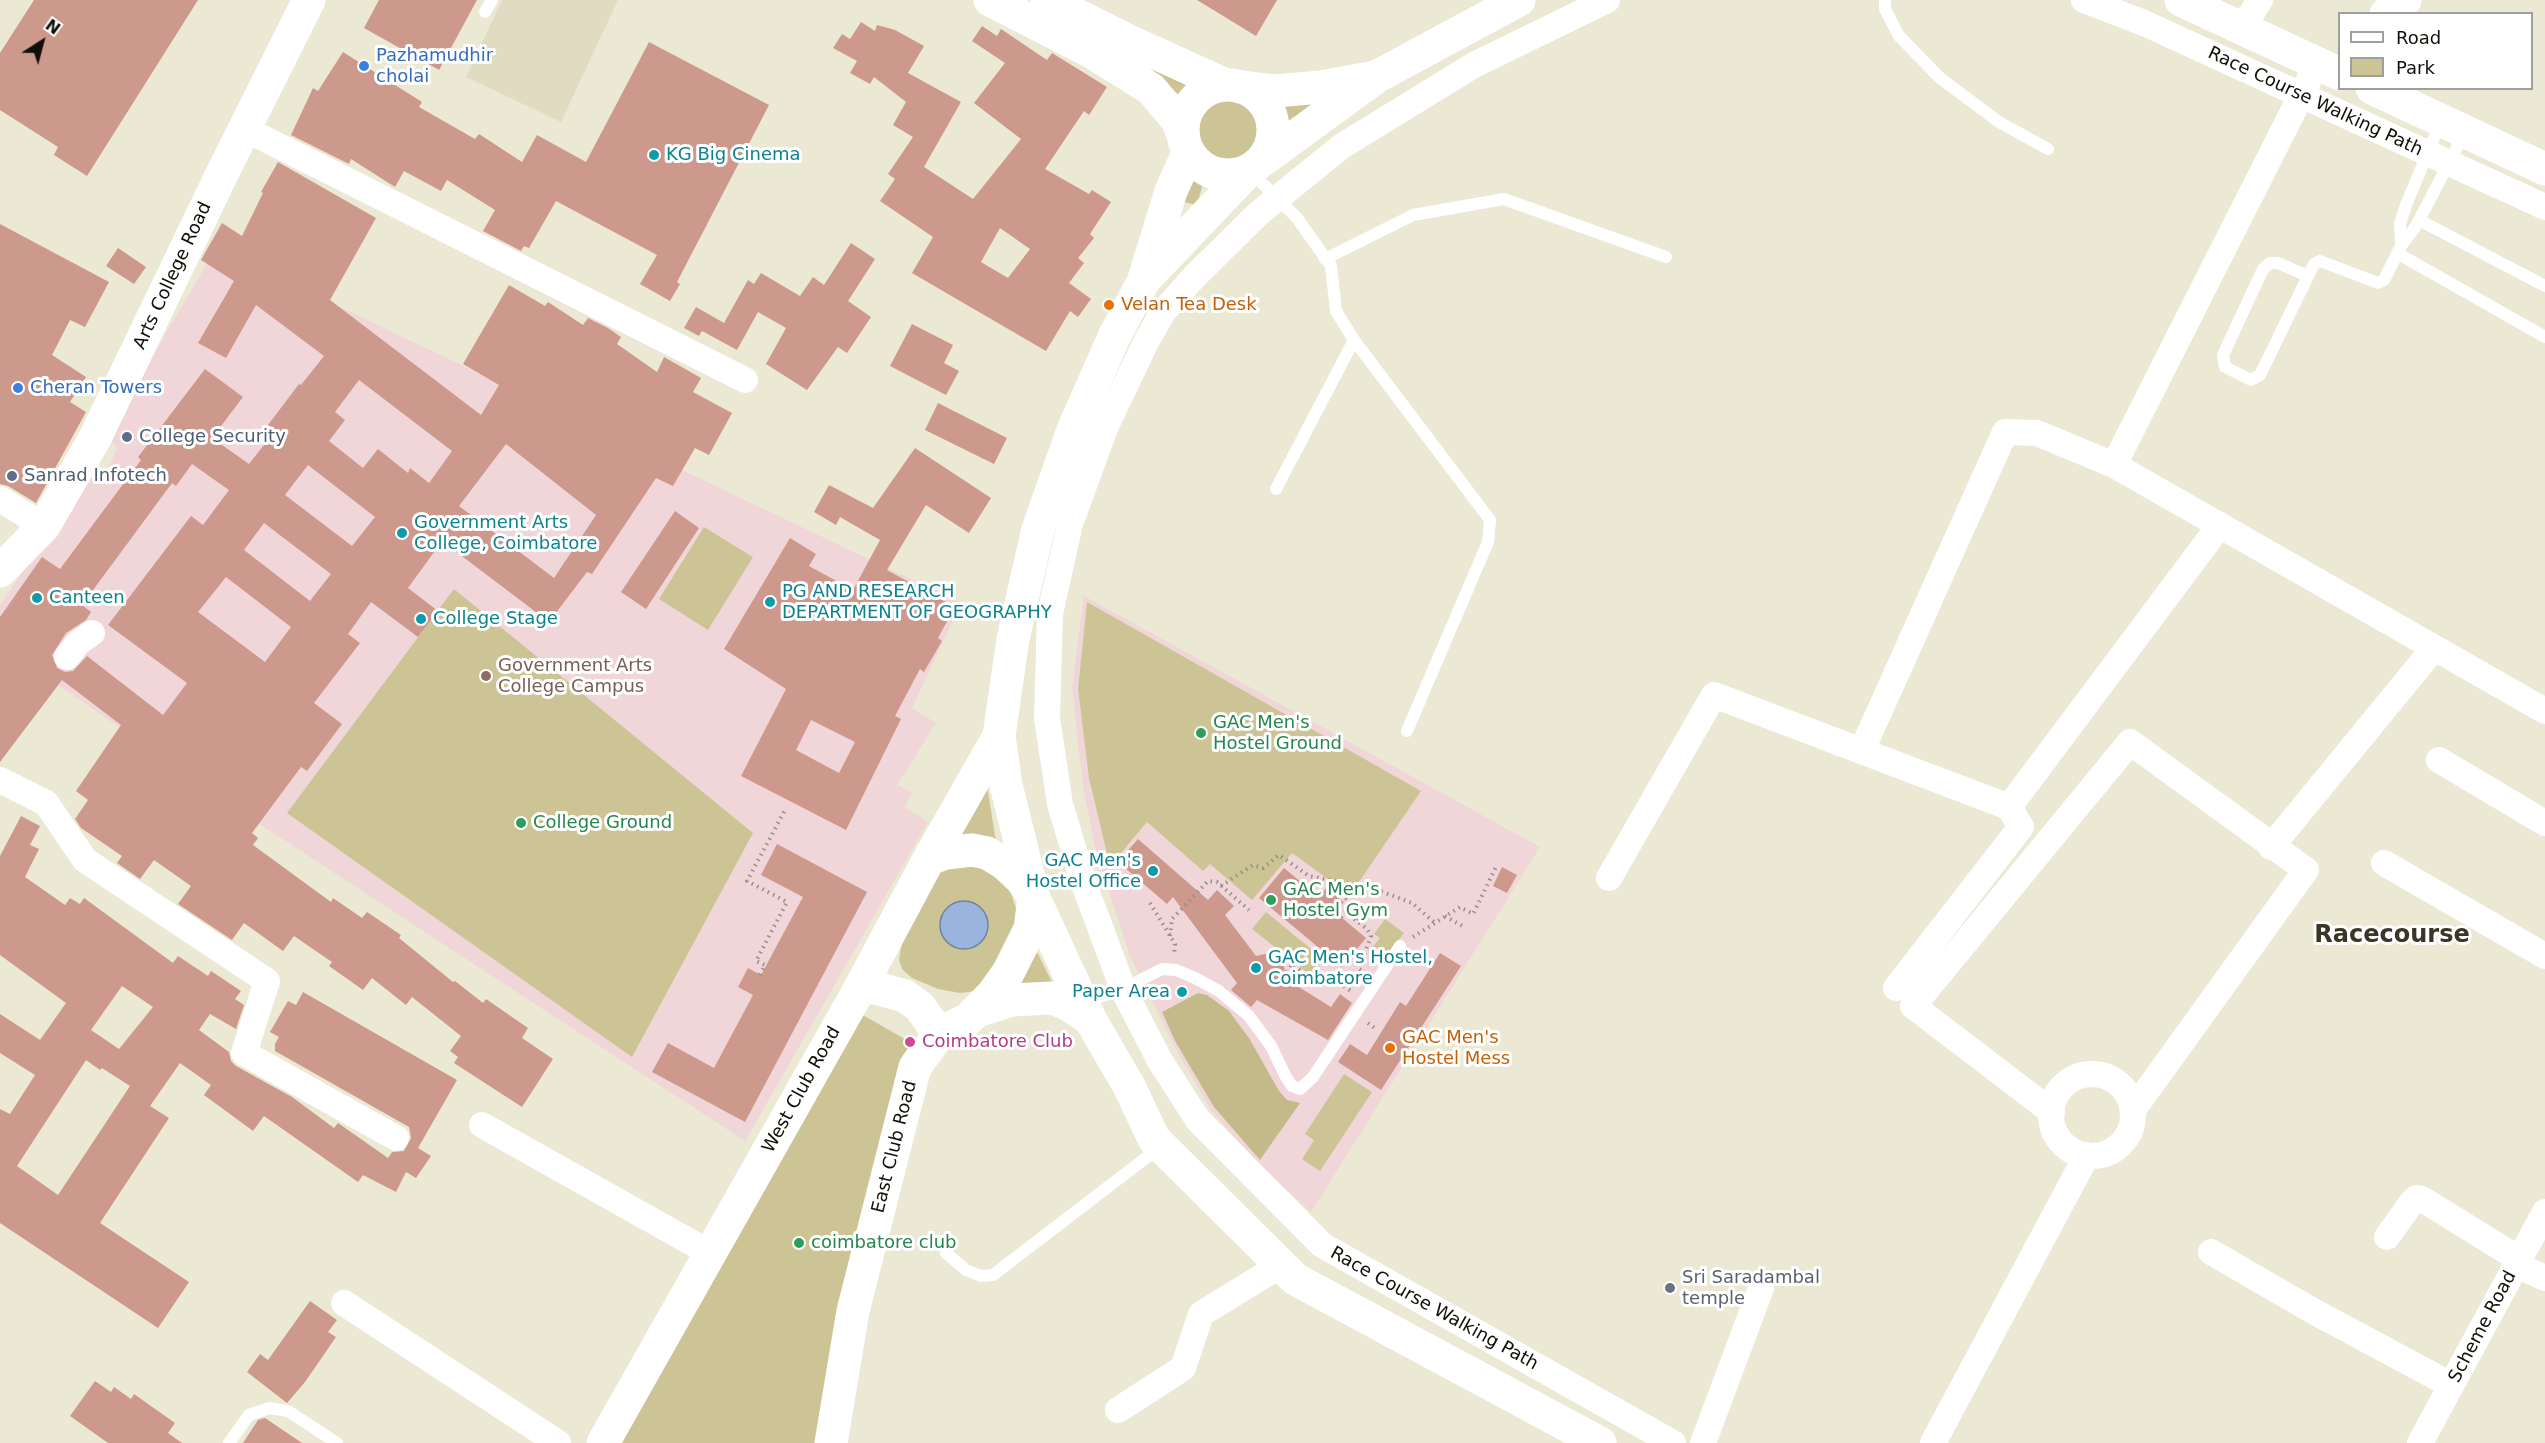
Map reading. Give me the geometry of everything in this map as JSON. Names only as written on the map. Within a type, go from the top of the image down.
[{"type":"street","name":"Arts College Road","points":[[0,571],[44,526],[94,438],[309,0]]},
{"type":"street","points":[[990,0],[1090,51],[1151,89],[1178,120],[1186,146],[1207,170],[1221,175],[1235,175],[1256,165],[1378,76],[1511,2]]},
{"type":"street","points":[[1047,0],[1130,41],[1262,100],[1271,117],[1273,137],[1270,149],[1143,282]]},
{"type":"street","name":"Race Course Walking Path","points":[[1607,0],[1474,65],[1342,146],[1277,198],[1194,277],[1163,312],[1105,428],[1070,524],[1050,614],[1047,718],[1060,804],[1084,884],[1123,988],[1160,1061],[1198,1120],[1322,1245],[1673,1443]]},
{"type":"street","name":"Race Course Walking Path","points":[[2084,0],[2144,23],[2545,207]]},
{"type":"street","points":[[2115,465],[2302,96],[2332,62],[2242,28],[2181,0]]},
{"type":"street","points":[[2242,28],[2260,0]]},
{"type":"street","points":[[2389,12],[2405,0]]},
{"type":"street","points":[[859,990],[872,987],[904,996],[920,1007],[939,1034],[968,1019],[978,1011],[1008,973],[1030,929],[1034,898],[1006,785],[999,736],[1013,639],[1038,529],[1073,429],[1114,337],[1143,282],[1186,146],[1186,115],[1192,103],[1201,94],[1213,88],[1233,86],[1275,91],[1321,87],[1378,76]]},
{"type":"street","points":[[2377,90],[2443,114],[2545,169]]},
{"type":"street","points":[[245,129],[745,380]]},
{"type":"street","points":[[1862,750],[2005,432],[2037,433],[2115,465],[2545,711]]},
{"type":"street","points":[[0,499],[44,526]]},
{"type":"street","points":[[2009,807],[2220,525]]},
{"type":"street","points":[[67,657],[78,643],[92,633]]},
{"type":"street","points":[[2271,847],[2434,648]]},
{"type":"street","points":[[1609,878],[1714,695],[2009,807],[2021,827],[1896,988]]},
{"type":"street","name":"West Club Road","points":[[603,1443],[859,990],[929,859],[999,736]]},
{"type":"street","points":[[2052,1112],[1913,1006],[2130,742],[2271,847],[2306,870],[2133,1110]]},
{"type":"street","points":[[2439,760],[2545,823]]},
{"type":"street","points":[[0,780],[46,803],[85,860],[267,981],[244,1053],[396,1138]]},
{"type":"street","points":[[929,859],[946,853],[972,850],[987,853],[1005,864],[1023,881],[1034,898],[1087,1011],[1129,1086],[1154,1140],[1295,1279],[1588,1440]]},
{"type":"street","points":[[2384,863],[2545,956]]},
{"type":"street","points":[[978,1011],[1011,1000],[1052,998],[1087,1011]]},
{"type":"street","name":"East Club Road","points":[[831,1443],[853,1311],[915,1068],[939,1034]]},
{"type":"street","points":[[2096,1075],[2109,1078],[2121,1086],[2129,1097],[2133,1110],[2131,1129],[2121,1145],[2098,1156],[2072,1151],[2061,1142],[2054,1130],[2053,1103],[2059,1091],[2069,1081],[2082,1076],[2096,1075]]},
{"type":"street","points":[[482,1125],[710,1253]]},
{"type":"street","points":[[1933,1443],[2087,1155]]},
{"type":"street","points":[[2387,1237],[2412,1202],[2417,1198],[2422,1199],[2545,1278]]},
{"type":"street","name":"Scheme Road","points":[[2420,1443],[2545,1212]]},
{"type":"street","points":[[2211,1252],[2313,1311],[2451,1385]]},
{"type":"street","points":[[1118,1410],[1183,1368],[1201,1314],[1281,1265]]},
{"type":"street","points":[[1703,1443],[1761,1288]]},
{"type":"street","points":[[344,1303],[558,1443]]},
{"type":"lane","points":[[485,12],[492,0]]},
{"type":"lane","points":[[1885,0],[1885,9],[1899,36],[1940,78],[1999,122],[2048,149]]},
{"type":"lane","points":[[2308,276],[2278,263],[2270,263],[2263,269],[2223,355],[2225,367],[2251,380],[2260,375],[2314,264],[2320,261],[2378,283],[2384,280],[2399,250],[2419,220],[2438,159],[2443,114]]},
{"type":"lane","points":[[2399,250],[2400,224],[2403,215],[2438,159],[2443,114]]},
{"type":"lane","points":[[1256,165],[1277,198],[1297,218],[1331,266],[1336,311],[1354,340],[1490,520],[1488,542],[1407,730]]},
{"type":"lane","points":[[1325,259],[1413,215],[1504,199],[1666,257]]},
{"type":"lane","points":[[2419,220],[2545,286]]},
{"type":"lane","points":[[2399,250],[2545,337]]},
{"type":"lane","points":[[1276,489],[1354,340]]},
{"type":"lane","points":[[1087,1011],[1123,988],[1162,969],[1176,970],[1220,992],[1249,1016],[1271,1046],[1292,1086],[1300,1089],[1313,1077],[1400,946]]},
{"type":"lane","points":[[946,1253],[966,1270],[981,1276],[993,1275],[1162,1148]]},
{"type":"lane","points":[[229,1443],[249,1415],[269,1408],[288,1411],[337,1443]]},
{"type":"path","points":[[760,975],[765,965],[756,961],[787,902],[747,881],[785,810]]},
{"type":"path","points":[[1221,886],[1253,865],[1263,868],[1279,855],[1309,876],[1372,888],[1412,903],[1435,923]]},
{"type":"path","points":[[1400,946],[1460,907],[1473,914],[1496,867]]},
{"type":"path","points":[[1170,936],[1172,920],[1208,881],[1213,879],[1249,910]]},
{"type":"path","points":[[1328,879],[1351,904],[1360,923]]},
{"type":"path","points":[[1150,903],[1175,944],[1176,951],[1173,958],[1162,969]]},
{"type":"path","points":[[1341,917],[1345,912],[1360,923],[1371,936],[1359,969]]},
{"type":"path","points":[[1445,916],[1464,927]]},
{"type":"path","points":[[1283,977],[1293,964],[1320,987],[1329,976],[1364,1000]]},
{"type":"shaded area","points":[[502,0],[618,0],[561,122],[466,77]]},
{"type":"shaded area","name":"Government Arts College Campus","points":[[216,248],[961,603],[912,708],[936,723],[897,785],[912,793],[905,807],[928,822],[745,1141],[264,827],[0,645],[0,605],[88,475],[108,471],[117,447],[106,436]]},
{"type":"shaded area","points":[[1084,596],[1540,847],[1311,1212],[1256,1161],[1211,1110],[1172,1042],[1130,956],[1097,855],[1083,786],[1072,687]]},
{"type":"shaded area","points":[[1198,993],[1207,995],[1229,1011],[1249,1038],[1279,1091],[1287,1100],[1300,1103],[1260,1160],[1214,1107],[1175,1041],[1162,1012]]},
{"type":"green space","points":[[1129,48],[1199,82],[1194,92],[1184,100]]},
{"type":"green space","points":[[1356,85],[1287,128],[1277,114],[1276,99]]},
{"type":"green space","points":[[1217,93],[1252,100],[1260,109],[1265,120],[1264,144],[1237,167],[1224,168],[1211,164],[1201,157],[1191,120],[1196,108]]},
{"type":"green space","points":[[1191,170],[1205,175],[1197,205],[1184,202]]},
{"type":"green space","points":[[704,527],[753,557],[708,630],[659,599]]},
{"type":"green space","name":"College Ground","points":[[454,589],[753,833],[632,1057],[287,813]]},
{"type":"green space","name":"GAC Men's Hostel Ground","points":[[1087,602],[1421,791],[1350,895],[1292,853],[1252,900],[1210,864],[1203,871],[1147,822],[1110,866],[1089,778],[1078,689]]},
{"type":"green space","points":[[987,785],[996,842],[959,834]]},
{"type":"green space","points":[[973,863],[1005,883],[1018,915],[1015,930],[977,991],[960,993],[938,989],[912,978],[902,969],[899,960],[902,942],[943,864]]},
{"type":"green space","points":[[1266,912],[1322,958],[1309,974],[1252,929]]},
{"type":"green space","points":[[1385,919],[1404,933],[1386,956],[1373,947],[1380,938],[1374,934]]},
{"type":"green space","points":[[1037,952],[1052,982],[1013,989]]},
{"type":"green space","name":"coimbatore club","points":[[861,1014],[910,1042],[832,1443],[611,1443]]},
{"type":"green space","points":[[1344,1074],[1372,1092],[1320,1171],[1302,1159],[1314,1140],[1305,1134]]},
{"type":"water","points":[[964,901],[981,908],[988,925],[981,942],[964,949],[947,942],[940,925],[947,908]]},
{"type":"building","points":[[34,0],[198,0],[87,176],[54,155],[58,147],[0,110],[0,53]]},
{"type":"building","points":[[379,0],[477,0],[439,70],[364,28]]},
{"type":"building","points":[[1197,0],[1277,0],[1256,36]]},
{"type":"building","points":[[861,22],[875,31],[877,25],[895,30],[924,46],[908,73],[961,102],[924,167],[973,199],[1021,139],[974,103],[1005,63],[972,41],[982,26],[997,36],[1001,29],[1047,60],[1052,53],[1107,87],[1089,115],[1084,111],[1045,169],[1089,194],[1092,190],[1111,202],[1090,234],[1094,238],[1078,258],[1084,263],[1069,283],[1091,299],[1078,317],[1070,311],[1046,351],[912,273],[933,237],[880,201],[895,179],[888,174],[913,137],[893,125],[906,102],[874,77],[870,84],[850,73],[857,61],[833,48],[842,34],[850,39]],"holes":[[[1000,228],[1030,249],[1008,278],[981,262]]]},
{"type":"building","points":[[649,42],[769,105],[677,282],[680,284],[670,301],[640,284],[657,255],[556,201],[529,248],[524,246],[521,251],[483,231],[495,210],[447,180],[441,191],[404,171],[395,187],[351,159],[349,164],[291,135],[313,88],[318,91],[343,52],[422,102],[419,107],[475,139],[479,134],[522,162],[537,135],[586,162]]},
{"type":"building","points":[[278,162],[376,218],[330,300],[481,415],[499,385],[463,364],[509,285],[545,306],[548,302],[583,325],[588,318],[608,328],[621,337],[617,344],[657,372],[664,357],[701,378],[693,392],[732,413],[709,455],[695,448],[673,486],[656,478],[592,574],[587,572],[549,622],[442,541],[408,588],[438,611],[418,637],[371,602],[348,634],[360,643],[314,703],[342,724],[307,771],[301,767],[252,833],[258,838],[253,845],[331,902],[333,898],[362,918],[367,912],[401,935],[399,938],[453,982],[455,981],[483,1003],[486,999],[528,1028],[522,1038],[553,1059],[522,1107],[454,1063],[458,1057],[450,1051],[461,1036],[412,997],[406,1005],[372,978],[363,990],[329,966],[332,962],[294,936],[283,951],[244,923],[232,940],[178,904],[191,886],[154,860],[140,879],[117,863],[122,856],[81,828],[75,819],[88,800],[76,791],[121,725],[62,680],[0,762],[0,617],[42,557],[60,569],[141,460],[138,457],[205,369],[243,397],[212,438],[249,464],[275,431],[268,425],[324,356],[256,305],[226,358],[198,343],[234,281],[201,260],[222,223],[242,236],[263,193],[261,192]],"holes":[[[359,380],[452,451],[429,483],[410,468],[408,473],[378,449],[363,468],[329,441],[345,420],[335,412]],[[506,444],[596,515],[554,578],[459,506]],[[192,464],[229,490],[203,525],[191,516],[108,625],[187,683],[163,715],[87,656],[73,671],[65,672],[57,668],[52,655],[66,633],[86,620],[91,612],[82,605],[172,483],[176,486]],[[308,465],[375,517],[352,546],[285,495]],[[264,523],[331,574],[310,601],[244,550]],[[226,577],[291,627],[265,662],[198,612]]]},
{"type":"building","points":[[0,224],[109,282],[85,327],[70,320],[52,355],[86,377],[70,402],[86,412],[36,503],[8,486],[0,484]]},
{"type":"building","points":[[851,243],[875,259],[848,301],[871,317],[847,353],[838,347],[807,390],[766,364],[786,328],[758,312],[737,350],[702,331],[699,336],[684,328],[696,307],[724,323],[748,280],[754,284],[761,273],[800,296],[813,277],[824,285]]},
{"type":"building","points":[[118,248],[146,267],[134,284],[106,266]]},
{"type":"building","points":[[912,324],[953,345],[944,363],[959,371],[946,395],[890,366]]},
{"type":"building","points":[[938,403],[1007,438],[994,464],[925,430]]},
{"type":"building","points":[[915,448],[991,498],[969,533],[926,505],[887,570],[955,607],[938,638],[942,641],[924,672],[920,669],[895,716],[901,719],[846,830],[741,776],[786,689],[724,649],[790,538],[816,554],[809,566],[853,590],[880,540],[840,517],[836,525],[814,512],[829,485],[873,508]],"holes":[[[811,720],[855,742],[839,773],[796,750]]]},
{"type":"building","points":[[675,511],[699,528],[646,609],[621,592]]},
{"type":"building","points":[[21,816],[40,826],[30,845],[39,849],[25,877],[65,905],[70,898],[80,904],[84,898],[173,963],[178,956],[208,976],[211,971],[241,991],[235,999],[244,1005],[236,1029],[210,1014],[199,1030],[229,1052],[231,1061],[236,1066],[292,1097],[334,1128],[338,1123],[388,1158],[392,1152],[404,1151],[411,1138],[409,1127],[275,1051],[275,1044],[279,1037],[270,1032],[288,1001],[296,1005],[303,992],[457,1080],[418,1148],[431,1156],[416,1178],[406,1172],[396,1192],[363,1175],[358,1182],[264,1116],[253,1131],[204,1095],[211,1085],[180,1063],[150,1106],[169,1118],[100,1223],[189,1282],[158,1328],[0,1223],[0,1109],[10,1114],[35,1075],[0,1053],[0,1014],[40,1040],[66,1003],[0,955],[0,856]],"holes":[[[122,986],[153,1007],[119,1049],[91,1030]],[[86,1060],[130,1086],[58,1195],[17,1166]]]},
{"type":"building","name":"GAC Men's Hostel, Coimbatore","points":[[1138,839],[1208,900],[1217,890],[1234,906],[1225,915],[1256,956],[1270,953],[1277,956],[1284,966],[1286,979],[1331,1007],[1340,994],[1352,1003],[1328,1040],[1257,1000],[1251,1007],[1231,990],[1237,983],[1173,897],[1167,904],[1118,862]]},
{"type":"building","points":[[777,844],[867,892],[745,1122],[652,1072],[668,1043],[714,1068],[753,995],[738,987],[748,968],[761,975],[803,897],[761,875]]},
{"type":"building","points":[[1502,867],[1517,875],[1507,893],[1493,886]]},
{"type":"building","points":[[1284,868],[1319,897],[1326,888],[1344,902],[1335,912],[1366,938],[1342,967],[1259,898]]},
{"type":"building","name":"GAC Men's Hostel Mess","points":[[1440,953],[1461,966],[1381,1090],[1338,1062],[1350,1044],[1367,1055],[1400,1002],[1406,1006]]},
{"type":"building","points":[[310,1301],[337,1320],[328,1332],[336,1337],[305,1382],[287,1403],[247,1372],[260,1354],[268,1360]]},
{"type":"building","points":[[95,1381],[111,1392],[114,1387],[131,1399],[134,1394],[175,1423],[168,1433],[182,1443],[108,1443],[70,1416]]},
{"type":"building","points":[[265,1418],[302,1443],[243,1443],[258,1420]]},
{"type":"place","name":"Pazhamudhir cholai","points":[[364,66]]},
{"type":"place","name":"KG Big Cinema","points":[[654,155]]},
{"type":"place","name":"Velan Tea Desk","points":[[1109,305]]},
{"type":"place","name":"Cheran Towers","points":[[18,388]]},
{"type":"place","name":"College Security","points":[[127,437]]},
{"type":"place","name":"Sanrad Infotech","points":[[12,476]]},
{"type":"place","name":"Government Arts College, Coimbatore","points":[[402,533]]},
{"type":"place","name":"Canteen","points":[[37,598]]},
{"type":"place","name":"PG AND RESEARCH DEPARTMENT OF GEOGRAPHY","points":[[770,602]]},
{"type":"place","name":"College Stage","points":[[421,619]]},
{"type":"place","name":"Government Arts College Campus","points":[[486,676]]},
{"type":"place","name":"GAC Men's Hostel Ground","points":[[1201,733]]},
{"type":"place","name":"College Ground","points":[[521,823]]},
{"type":"place","name":"GAC Men's Hostel Office","points":[[1153,871]]},
{"type":"place","name":"GAC Men's Hostel Gym","points":[[1271,900]]},
{"type":"place","name":"GAC Men's Hostel, Coimbatore","points":[[1256,968]]},
{"type":"place","name":"Paper Area","points":[[1182,992]]},
{"type":"place","name":"Coimbatore Club","points":[[910,1042]]},
{"type":"place","name":"GAC Men's Hostel Mess","points":[[1390,1048]]},
{"type":"place","name":"coimbatore club","points":[[799,1243]]},
{"type":"place","name":"Sri Saradambal temple","points":[[1670,1288]]},
{"type":"district","name":"Racecourse","points":[[2392,936]]}]
